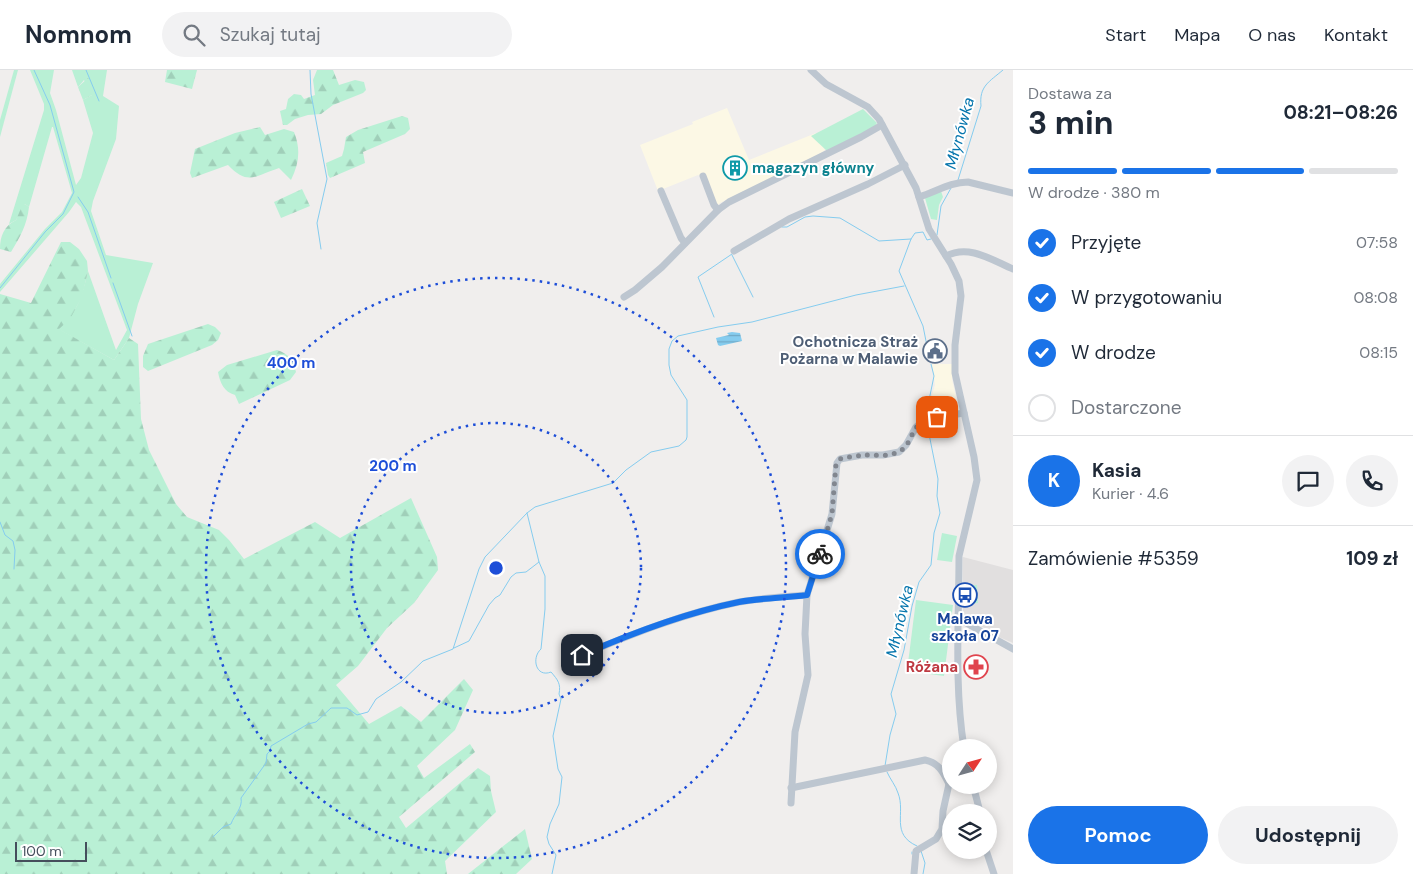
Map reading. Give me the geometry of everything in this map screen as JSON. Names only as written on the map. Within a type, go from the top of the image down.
[{"type":"street","points":[[811,70],[826,84],[868,107],[882,125],[916,188],[926,223],[958,278],[961,292],[955,367],[956,383],[974,457],[977,480],[959,556],[960,722],[963,739]]},
{"type":"street","points":[[624,297],[650,278],[718,210],[729,202],[882,125]]},
{"type":"street","points":[[734,251],[788,218],[868,184],[905,165]]},
{"type":"street","points":[[703,176],[718,210]]},
{"type":"street","points":[[919,197],[944,186],[961,182],[1013,193]]},
{"type":"street","points":[[662,191],[681,238],[685,243]]},
{"type":"street","points":[[946,256],[965,251],[991,259],[1013,269]]},
{"type":"street","points":[[791,803],[795,732],[808,675],[805,634],[807,595],[832,514],[836,464],[840,459],[862,455],[883,456],[899,452],[906,445],[916,427],[931,418],[964,413]]},
{"type":"street","points":[[582,655],[666,623],[716,607],[756,600],[807,595]]},
{"type":"street","points":[[958,619],[1013,649]]},
{"type":"street","points":[[791,788],[925,760],[933,762],[942,770]]},
{"type":"street","points":[[914,874],[915,857],[919,848],[936,839],[942,830],[943,811],[947,794]]},
{"type":"street","points":[[989,859],[994,874]]},
{"type":"shaded area","points":[[727,108],[749,160],[816,133],[825,150],[720,203],[714,209],[701,177],[698,175],[658,191],[640,145]]},
{"type":"shaded area","points":[[932,364],[952,364],[952,379],[959,411],[937,414],[930,402],[935,385]]},
{"type":"shaded area","points":[[963,557],[1013,570],[1013,643],[999,637],[963,615]]},
{"type":"green space","points":[[14,70],[18,70],[0,137],[0,120]]},
{"type":"green space","points":[[30,70],[54,70],[50,93],[76,185],[81,178],[93,133],[83,100],[92,95],[84,80],[78,87],[72,70],[107,70],[103,96],[119,106],[116,139],[91,211],[106,255],[153,263],[138,304],[129,338],[114,360],[58,329],[71,316],[79,303],[88,271],[116,350],[127,330],[81,207],[76,202],[0,292],[0,284],[45,229],[62,212],[72,193],[52,127],[29,207],[25,204],[16,220],[9,224],[44,110],[44,104]]},
{"type":"green space","points":[[167,70],[197,70],[192,89],[165,82]]},
{"type":"green space","points":[[317,70],[333,70],[339,85],[355,80],[364,82],[366,90],[333,105],[321,114],[308,115],[283,125],[280,111],[286,109],[288,99],[294,94],[301,95],[304,99],[315,95],[313,80]]},
{"type":"green space","points":[[88,78],[95,86],[92,95],[83,100],[78,87]]},
{"type":"green space","points":[[863,109],[877,123],[874,127],[827,151],[811,136]]},
{"type":"green space","points":[[402,116],[408,118],[410,129],[405,134],[363,152],[365,163],[330,178],[326,163],[342,156],[346,137],[358,130]]},
{"type":"green space","points":[[260,127],[265,135],[284,129],[294,132],[298,144],[298,156],[291,180],[279,168],[258,176],[247,177],[241,175],[228,165],[192,178],[190,173],[195,149],[235,133]]},
{"type":"green space","points":[[302,189],[310,206],[281,218],[274,202]]},
{"type":"green space","points":[[941,191],[943,197],[939,205],[937,220],[931,219],[925,198]]},
{"type":"green space","points":[[25,204],[29,207],[25,225],[11,252],[0,249],[4,232],[8,225],[16,220],[22,206]]},
{"type":"green space","points":[[61,242],[70,242],[79,249],[87,261],[88,271],[82,297],[70,319],[59,329],[114,360],[129,338],[138,344],[141,419],[149,450],[176,504],[187,517],[219,530],[244,559],[315,522],[340,538],[411,498],[437,557],[438,570],[414,603],[387,628],[358,666],[336,685],[369,724],[401,706],[421,722],[464,679],[473,690],[455,730],[417,766],[424,778],[470,744],[475,752],[399,817],[406,828],[478,768],[490,776],[496,812],[445,861],[447,874],[0,874],[0,294],[31,303]]},
{"type":"green space","points":[[208,324],[215,327],[221,333],[218,340],[212,345],[148,371],[143,367],[143,356],[148,344]]},
{"type":"green space","points":[[277,350],[285,353],[290,358],[296,372],[290,380],[239,404],[235,395],[228,392],[223,386],[218,372],[227,365]]},
{"type":"green space","points":[[942,533],[957,536],[952,562],[937,560]]},
{"type":"green space","points":[[968,585],[977,585],[978,603],[969,604]]},
{"type":"green space","points":[[916,600],[953,605],[944,676],[907,671]]},
{"type":"green space","points":[[525,829],[532,859],[516,874],[468,874]]},
{"type":"water","points":[[727,333],[740,333],[742,341],[718,345],[716,338],[729,335]]},
{"type":"waterway","points":[[0,288],[45,232],[63,214],[74,192],[50,105],[34,70]]},
{"type":"waterway","points":[[86,70],[99,101]]},
{"type":"waterway","points":[[310,70],[311,94],[327,179],[317,223],[321,249]]},
{"type":"waterway","name":"Młynówka","points":[[958,180],[981,106],[983,89],[989,81],[1003,70]]},
{"type":"waterway","name":"Młynówka","points":[[937,235],[941,206],[951,188]]},
{"type":"waterway","points":[[78,197],[88,212],[111,278]]},
{"type":"waterway","points":[[782,227],[787,227],[805,217],[840,218],[879,241],[911,239]]},
{"type":"waterway","name":"Młynówka","points":[[928,351],[923,326],[899,271],[915,233],[923,232],[927,240],[931,239]]},
{"type":"waterway","points":[[714,317],[698,277],[732,254]]},
{"type":"waterway","points":[[732,255],[753,297]]},
{"type":"waterway","points":[[113,283],[132,336]]},
{"type":"waterway","points":[[213,837],[223,827],[231,824],[240,808],[241,798],[266,763],[267,754],[271,746],[308,724],[316,722],[331,708],[347,708],[357,715],[368,712],[376,699],[401,682],[423,661],[453,649],[479,569],[485,557],[527,513],[535,507],[613,483],[626,470],[651,452],[679,446],[686,440],[687,400],[671,375],[669,365],[669,349],[672,341],[678,336],[752,322],[856,295],[904,286]]},
{"type":"waterway","name":"Młynówka","points":[[930,414],[928,405],[934,376],[931,364]]},
{"type":"waterway","name":"Młynówka","points":[[885,766],[890,735],[896,714],[891,694],[904,650],[912,606],[919,582],[931,565],[934,533],[940,513],[937,496],[938,479],[928,429],[931,420]]},
{"type":"waterway","points":[[454,648],[469,641],[489,605],[500,595],[511,577],[516,573],[526,572],[539,562],[527,513]]},
{"type":"waterway","points":[[0,522],[5,535],[13,541],[15,550],[14,569]]},
{"type":"waterway","points":[[539,562],[545,576],[545,609],[541,649],[536,657],[536,662],[539,670],[546,673],[551,672],[557,680],[561,699],[553,736],[558,769],[562,777],[559,804],[550,824],[547,837],[556,855],[552,874]]},
{"type":"waterway","name":"Młynówka","points":[[887,772],[897,790],[900,801],[901,829],[909,841],[917,846]]},
{"type":"waterway","name":"Młynówka","points":[[921,851],[925,863],[923,874]]},
{"type":"way so far","points":[[820,554],[832,514],[836,464],[840,459],[862,455],[883,456],[899,452],[906,445],[916,427],[927,418],[937,417]]},
{"type":"place","name":"magazyn główny","points":[[735,168]]},
{"type":"place","name":"Ochotnicza Straż Pożarna w Malawie","points":[[935,351]]},
{"type":"place","name":"Malawa szkoła 07","points":[[965,595]]},
{"type":"place","name":"Różana","points":[[976,667]]},
{"type":"route","points":[[582,655],[610,643],[716,607],[739,602],[807,595],[820,554]]}]
